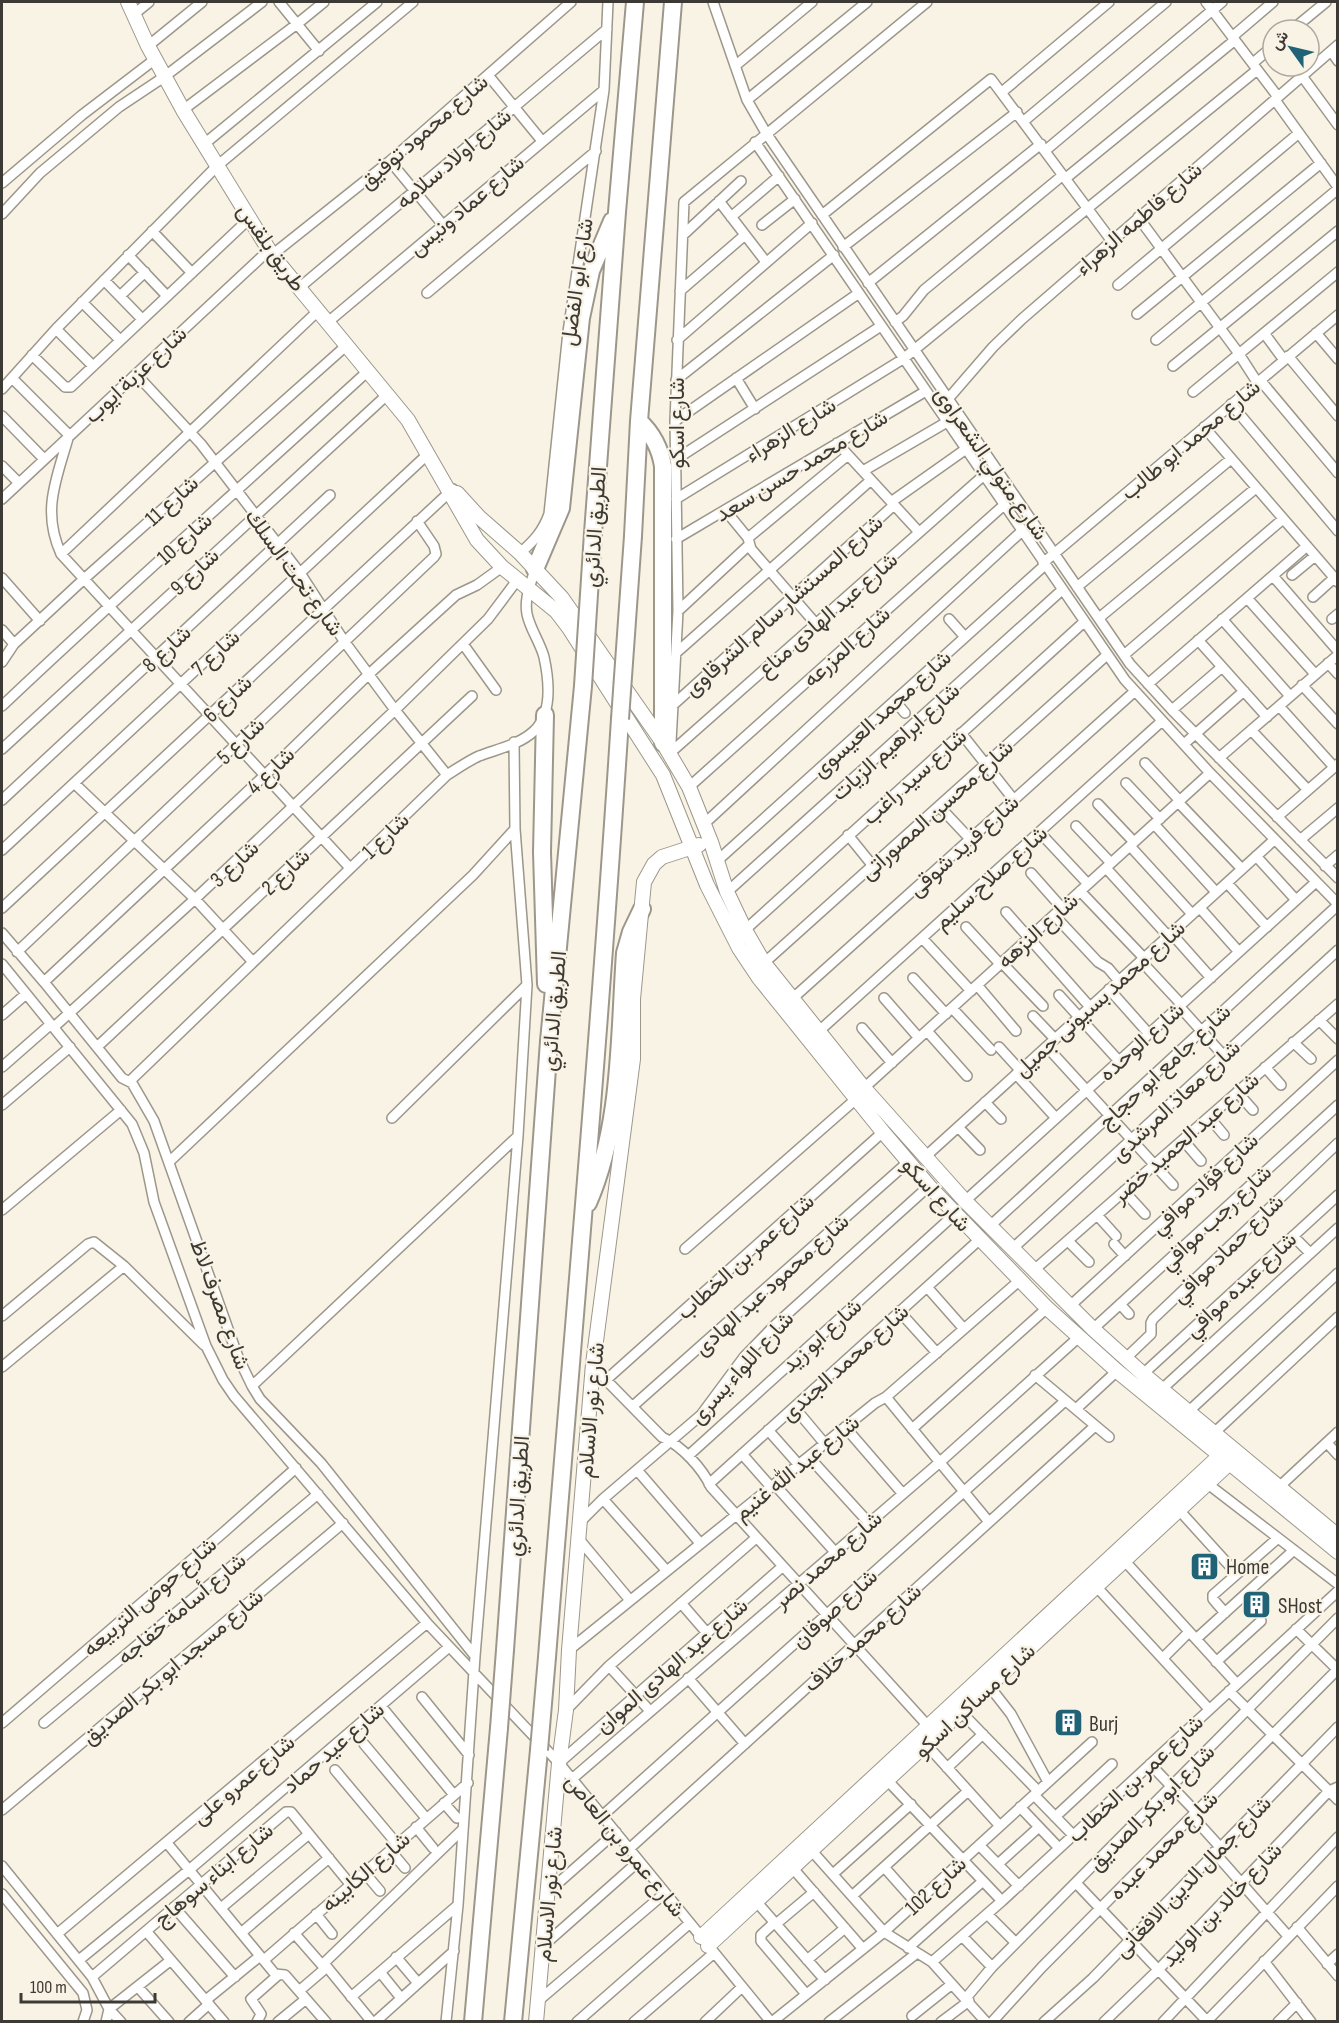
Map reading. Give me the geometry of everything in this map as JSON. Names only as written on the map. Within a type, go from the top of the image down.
[{"type":"highway","name":"الطريق الدائري","points":[[473,2022],[505,1650],[549,1041],[583,686],[617,212],[635,2]]},
{"type":"highway","name":"الطريق الدائري","points":[[513,2022],[539,1749],[593,1109],[639,422],[673,2]]},
{"type":"highway","points":[[536,569],[561,508],[585,294],[597,255],[617,212]]},
{"type":"highway","points":[[639,422],[650,432],[657,444],[663,466],[667,748]]},
{"type":"highway","points":[[545,715],[542,852],[549,1041]]},
{"type":"highway","points":[[582,1218],[596,1186],[610,1137],[615,1106],[625,953],[631,932],[642,909]]},
{"type":"main road","name":"طريق بلقس","points":[[128,2],[154,60],[271,253],[408,420],[451,491]]},
{"type":"main road","points":[[451,491],[520,553],[562,598],[667,748]]},
{"type":"main road","name":"شارع اسكو","points":[[451,491],[477,540],[502,567],[556,611],[647,747],[670,789],[722,917],[759,978],[860,1093],[1034,1271],[1143,1374],[1214,1432],[1230,1454],[1338,1552]]},
{"type":"main road","name":"شارع اسكو","points":[[667,748],[689,787],[728,892],[745,930],[764,963],[818,1032],[860,1093],[883,1132],[908,1162],[1019,1281],[1117,1371],[1279,1487],[1338,1536]]},
{"type":"main road","name":"شارع نور الاسلام","points":[[536,2022],[566,1710],[593,1364],[633,1059],[633,999],[644,882],[654,864],[662,857],[711,842]]},
{"type":"main road","name":"شارع مساكن اسكو","points":[[708,1945],[752,1897],[1230,1454]]},
{"type":"main road","name":"شارع مساكن اسكو","points":[[1120,1556],[1179,1510],[1203,1480]]},
{"type":"main road","name":"شارع مساكن اسكو","points":[[788,1864],[811,1850],[846,1810],[887,1780],[924,1736],[961,1712],[985,1681]]},
{"type":"street","points":[[133,15],[149,2]]},
{"type":"street","points":[[148,46],[202,2]]},
{"type":"street","points":[[2,214],[40,173],[66,150],[119,107],[164,77],[262,2]]},
{"type":"street","points":[[279,2],[319,51]]},
{"type":"street","points":[[183,110],[324,2]]},
{"type":"street","points":[[204,145],[377,2]]},
{"type":"street","points":[[2,389],[82,302],[217,166],[413,2]]},
{"type":"street","name":"شارع محمود توفيق","points":[[271,253],[390,161],[571,2]]},
{"type":"street","name":"شارع ابو الفضل","points":[[520,553],[539,535],[549,514],[568,332],[604,90],[608,2]]},
{"type":"street","name":"شارع متولي الشعراوى","points":[[713,2],[747,100],[766,133],[1124,655],[1172,710],[1338,879]]},
{"type":"street","points":[[735,66],[812,2]]},
{"type":"street","points":[[747,100],[867,2]]},
{"type":"street","name":"شارع اسكو","points":[[667,748],[673,705],[678,611],[675,421],[684,202],[927,2]]},
{"type":"street","points":[[1002,92],[1110,2]]},
{"type":"street","points":[[1024,121],[1166,2]]},
{"type":"street","points":[[868,283],[1043,147],[1209,6],[1222,2]]},
{"type":"street","points":[[895,322],[903,316],[924,290],[1234,39],[1273,2]]},
{"type":"street","points":[[1307,18],[1326,2]]},
{"type":"street","points":[[1156,340],[1338,188],[1277,98],[1209,6]]},
{"type":"street","name":"شارع اولاد سلامه","points":[[299,288],[606,29]]},
{"type":"street","points":[[1334,48],[1338,61]]},
{"type":"street","name":"شارع فاطمه الزهراء","points":[[1321,59],[1334,48]]},
{"type":"street","points":[[2,183],[82,115],[154,60]]},
{"type":"street","points":[[1088,208],[1261,60]]},
{"type":"street","points":[[488,75],[542,141]]},
{"type":"street","name":"شارع فاطمه الزهراء","points":[[948,399],[993,347],[1022,319],[1300,78]]},
{"type":"street","points":[[1303,78],[1338,125]]},
{"type":"street","points":[[822,215],[991,79],[1111,240]]},
{"type":"street","name":"شارع عماد ونيس","points":[[328,322],[604,90]]},
{"type":"street","points":[[843,247],[1017,112]]},
{"type":"street","points":[[1118,285],[1299,133]]},
{"type":"street","name":"شارع متولي الشعراوى","points":[[755,142],[1107,655],[1135,691],[1210,773],[1338,904]]},
{"type":"street","points":[[428,294],[596,151]]},
{"type":"street","points":[[390,161],[443,225]]},
{"type":"street","points":[[1137,314],[1320,163]]},
{"type":"street","points":[[731,217],[779,176]]},
{"type":"street","points":[[683,235],[741,181]]},
{"type":"street","points":[[762,225],[795,199]]},
{"type":"street","points":[[719,201],[766,262]]},
{"type":"street","name":"شارع الزهراء","points":[[676,499],[903,359],[1088,208]]},
{"type":"street","points":[[1137,217],[1259,381],[1338,473]]},
{"type":"street","points":[[32,355],[68,388],[249,219]]},
{"type":"street","points":[[677,340],[812,223]]},
{"type":"street","points":[[152,231],[192,273]]},
{"type":"street","points":[[1173,366],[1338,231]]},
{"type":"street","points":[[680,291],[746,235]]},
{"type":"street","name":"شارع عزبة ايوب","points":[[2,499],[69,435],[271,253]]},
{"type":"street","points":[[128,255],[167,296]]},
{"type":"street","points":[[676,380],[834,255]]},
{"type":"street","points":[[120,296],[145,272]]},
{"type":"street","points":[[1193,392],[1338,272]]},
{"type":"street","points":[[104,280],[142,319]]},
{"type":"street","points":[[675,421],[859,294]]},
{"type":"street","points":[[82,302],[120,340]]},
{"type":"street","points":[[61,554],[319,310]]},
{"type":"street","name":"شارع محمد ابو طالب","points":[[1044,564],[1338,315]]},
{"type":"street","points":[[675,460],[880,326]]},
{"type":"street","points":[[56,329],[93,366]]},
{"type":"street","points":[[1264,333],[1338,416]]},
{"type":"street","points":[[1316,333],[1338,359]]},
{"type":"street","name":"شارع 11","points":[[2,662],[14,644],[84,579],[347,345]]},
{"type":"street","name":"شارع 10","points":[[2,706],[108,606],[368,371]]},
{"type":"street","name":"شارع تحت السلك","points":[[136,374],[191,432],[278,544],[300,573],[344,641],[447,775]]},
{"type":"street","points":[[12,378],[69,435],[51,499],[50,513],[55,541],[61,554],[350,868]]},
{"type":"street","points":[[736,378],[755,409]]},
{"type":"street","name":"شارع محمد حسن سعد","points":[[676,539],[926,392]]},
{"type":"street","name":"شارع 9","points":[[2,749],[388,394]]},
{"type":"street","points":[[1231,404],[1338,531]]},
{"type":"street","points":[[2,416],[44,459]]},
{"type":"street","points":[[863,471],[947,422]]},
{"type":"street","points":[[1204,428],[1336,580],[1313,597]]},
{"type":"street","points":[[837,443],[919,532]]},
{"type":"street","name":"شارع المستشار سالم الشرقاوى","points":[[673,705],[793,597],[892,503],[966,449]]},
{"type":"street","name":"شارع 7","points":[[2,850],[428,454]]},
{"type":"street","points":[[678,611],[748,541],[848,455]]},
{"type":"street","points":[[1077,587],[1231,459]]},
{"type":"street","points":[[2,466],[18,483]]},
{"type":"street","name":"شارع عبد الهادى مناع","points":[[667,748],[816,624],[983,476]]},
{"type":"street","points":[[676,653],[871,480]]},
{"type":"street","points":[[1099,618],[1256,488]]},
{"type":"street","name":"شارع 6","points":[[2,908],[451,491]]},
{"type":"street","name":"شارع 8","points":[[2,800],[330,495]]},
{"type":"street","name":"شارع المزرعه","points":[[689,787],[1004,505]]},
{"type":"street","points":[[726,510],[770,571],[816,624]]},
{"type":"street","points":[[1124,655],[1283,519]]},
{"type":"street","name":"شارع 5","points":[[17,952],[436,554],[434,546],[417,521]]},
{"type":"street","name":"شارع متولي الشعراوى","points":[[704,824],[1022,531]]},
{"type":"street","points":[[1148,684],[1307,546]]},
{"type":"street","points":[[1292,575],[1315,556]]},
{"type":"street","name":"شارع محمد العيسوى","points":[[717,861],[1044,564]]},
{"type":"street","name":"شارع 4","points":[[44,982],[456,594],[477,585],[502,567]]},
{"type":"street","points":[[536,569],[524,584],[527,613],[544,656],[548,701],[545,715]]},
{"type":"street","points":[[1219,758],[1338,653],[1273,576]]},
{"type":"street","points":[[2,578],[40,621]]},
{"type":"street","name":"شارع 3","points":[[2,1067],[52,1025],[70,1014],[195,899],[294,807],[524,584]]},
{"type":"street","name":"شارع ابراهيم الزيات","points":[[728,892],[1062,590]]},
{"type":"street","points":[[1247,598],[1315,674]]},
{"type":"street","points":[[949,619],[965,637]]},
{"type":"street","points":[[1222,620],[1290,696]]},
{"type":"street","name":"شارع سيد راغب","points":[[745,930],[1084,622]]},
{"type":"street","points":[[2,630],[14,644]]},
{"type":"street","points":[[1198,640],[1267,717]]},
{"type":"street","points":[[463,644],[496,690]]},
{"type":"street","name":"شارع محسن المصوراتى","points":[[764,963],[1107,655]]},
{"type":"street","points":[[1328,663],[1338,674]]},
{"type":"street","points":[[1172,710],[1222,667]]},
{"type":"street","points":[[1302,686],[1338,724]]},
{"type":"street","name":"شارع فريد شوقى","points":[[792,999],[1135,691]]},
{"type":"street","points":[[1184,744],[1244,691]]},
{"type":"street","name":"شارع 2","points":[[97,1047],[472,696]]},
{"type":"street","points":[[895,700],[905,712]]},
{"type":"street","points":[[1277,817],[1336,766],[1279,706]]},
{"type":"street","name":"شارع 1","points":[[130,1081],[447,775],[470,760],[532,733],[545,715]]},
{"type":"street","name":"شارع صلاح سليم","points":[[818,1032],[1162,721]]},
{"type":"street","points":[[1251,730],[1308,790]]},
{"type":"street","points":[[961,733],[1014,800]]},
{"type":"street","points":[[446,2022],[468,1783],[476,1656],[518,1136],[527,985],[515,829],[514,742]]},
{"type":"street","points":[[1145,763],[1242,869]]},
{"type":"street","name":"شارع النزهه","points":[[686,1249],[1210,773]]},
{"type":"street","points":[[74,783],[195,899],[253,962]]},
{"type":"street","points":[[1126,783],[1216,892]]},
{"type":"street","points":[[1098,804],[1132,844],[1239,952]]},
{"type":"street","points":[[939,806],[970,839]]},
{"type":"street","points":[[1300,840],[1338,808]]},
{"type":"street","points":[[1076,826],[1108,866],[1211,978]]},
{"type":"street","points":[[169,1162],[473,875],[515,829]]},
{"type":"street","points":[[848,835],[873,866]]},
{"type":"street","points":[[1045,838],[1223,1055]]},
{"type":"street","name":"شارع محمد بسيونى جميل","points":[[925,1157],[1274,840]]},
{"type":"street","points":[[1325,866],[1338,855]]},
{"type":"street","points":[[1256,856],[1296,900]]},
{"type":"street","points":[[1031,873],[1098,962],[1108,968],[1119,981]]},
{"type":"street","name":"شارع الوحده","points":[[965,1201],[1316,882]]},
{"type":"street","points":[[1227,883],[1267,927]]},
{"type":"street","name":"شارع جامع ابو حجاج","points":[[990,1226],[1338,904]]},
{"type":"street","points":[[1006,912],[1090,1007]]},
{"type":"street","points":[[966,927],[1043,1006]]},
{"type":"street","name":"شارع مصرف لاظ","points":[[2,933],[122,1078],[130,1081],[154,1121],[238,1357],[260,1399],[321,1463],[476,1656]]},
{"type":"street","points":[[922,938],[1016,1031]]},
{"type":"street","name":"شارع معاذ المرشدى","points":[[1012,1249],[1338,950]]},
{"type":"street","name":"شارع مصرف لاظ","points":[[2,966],[132,1124],[144,1153],[154,1202],[206,1347],[223,1380],[246,1411],[427,1623],[475,1673]]},
{"type":"street","points":[[913,978],[995,1049],[1018,1072],[1056,1118]]},
{"type":"street","points":[[392,1119],[527,985]]},
{"type":"street","points":[[1109,989],[1149,1034]]},
{"type":"street","points":[[2,1015],[26,994]]},
{"type":"street","points":[[1059,995],[1119,1060]]},
{"type":"street","points":[[884,998],[967,1076]]},
{"type":"street","name":"شارع عبد الحميد خضر","points":[[1034,1271],[1338,1004]]},
{"type":"street","points":[[1032,1016],[1054,1039]]},
{"type":"street","points":[[1319,1020],[1338,1039]]},
{"type":"street","points":[[862,1028],[892,1063]]},
{"type":"street","points":[[1293,1042],[1311,1059]]},
{"type":"street","points":[[2,1105],[70,1047]]},
{"type":"street","points":[[1047,1047],[1173,1185]]},
{"type":"street","name":"شارع فؤاد موافي","points":[[1070,1306],[1338,1060]]},
{"type":"street","points":[[1265,1067],[1281,1084]]},
{"type":"street","points":[[1237,1092],[1253,1110]]},
{"type":"street","points":[[985,1102],[1001,1119]]},
{"type":"street","name":"شارع رجب موافي","points":[[1093,1329],[1338,1104]]},
{"type":"street","points":[[2,1210],[121,1110]]},
{"type":"street","points":[[1209,1117],[1224,1135]]},
{"type":"street","points":[[958,1127],[980,1150]]},
{"type":"street","name":"شارع عمر بن الخطاب","points":[[606,1380],[883,1132]]},
{"type":"street","points":[[252,1386],[518,1136]]},
{"type":"street","points":[[1183,1140],[1201,1161]]},
{"type":"street","name":"شارع حماد موافي","points":[[1126,1358],[1151,1334],[1152,1319],[1338,1143]]},
{"type":"street","name":"شارع محمود عبد الهادى","points":[[633,1407],[908,1162]]},
{"type":"street","name":"شارع اللواء يسرى","points":[[580,1522],[603,1499],[701,1415],[759,1340],[929,1186]]},
{"type":"street","points":[[1124,1191],[1145,1214]]},
{"type":"street","name":"شارع عبده موافي","points":[[1143,1374],[1338,1195]]},
{"type":"street","name":"شارع ابو زيد","points":[[688,1456],[955,1214]]},
{"type":"street","points":[[1096,1215],[1125,1256]]},
{"type":"street","points":[[1162,1389],[1338,1228]]},
{"type":"street","points":[[1293,1236],[1310,1253]]},
{"type":"street","name":"شارع محمد الجندى","points":[[709,1484],[979,1239]]},
{"type":"street","points":[[1068,1241],[1089,1262]]},
{"type":"street","points":[[2,1316],[91,1242],[100,1245],[123,1266],[206,1347]]},
{"type":"street","points":[[2,1367],[123,1266]]},
{"type":"street","points":[[1189,1411],[1338,1273]]},
{"type":"street","name":"شارع عبد الله غنيم","points":[[569,1650],[629,1599],[874,1403],[886,1398],[1019,1281]]},
{"type":"street","points":[[927,1287],[964,1329]]},
{"type":"street","points":[[1120,1304],[1130,1314]]},
{"type":"street","points":[[912,1429],[1047,1308]]},
{"type":"street","points":[[899,1311],[937,1353]]},
{"type":"street","points":[[1214,1432],[1338,1317]]},
{"type":"street","name":"شارع محمد نصر","points":[[572,1779],[940,1462],[1079,1337]]},
{"type":"street","points":[[593,1364],[662,1437],[671,1441],[688,1456],[756,1538],[854,1646],[947,1767],[1000,1826]]},
{"type":"street","points":[[1076,1409],[1117,1371]]},
{"type":"street","points":[[1035,1375],[1109,1437]]},
{"type":"street","points":[[886,1398],[989,1522]]},
{"type":"street","points":[[246,1411],[260,1399]]},
{"type":"street","name":"شارع صوفان","points":[[602,1816],[1065,1401]]},
{"type":"street","points":[[794,1407],[825,1444]]},
{"type":"street","name":"شارع محمد خلاف","points":[[629,1849],[1095,1426]]},
{"type":"street","points":[[845,1427],[903,1494]]},
{"type":"street","points":[[768,1430],[799,1465]]},
{"type":"street","points":[[1279,1487],[1338,1432]]},
{"type":"street","points":[[1327,1443],[1338,1455]]},
{"type":"street","points":[[742,1454],[836,1552]]},
{"type":"street","points":[[809,1457],[869,1523]]},
{"type":"street","name":"شارع حوض التربيعه","points":[[2,1724],[296,1468]]},
{"type":"street","points":[[637,1470],[700,1543]]},
{"type":"street","points":[[1203,1480],[1338,1584]]},
{"type":"street","name":"شارع أسامة خفاجه","points":[[44,1723],[318,1494]]},
{"type":"street","points":[[603,1499],[666,1570]]},
{"type":"street","points":[[1179,1510],[1237,1574]]},
{"type":"street","name":"شارع مسجد ابو بكر الصديق","points":[[2,1809],[343,1523]]},
{"type":"street","points":[[578,1538],[629,1599]]},
{"type":"street","points":[[566,1710],[609,1666],[756,1538]]},
{"type":"street","points":[[1226,1612],[1213,1599],[1213,1596],[1278,1538]]},
{"type":"street","points":[[1162,1658],[1226,1612],[1294,1550]]},
{"type":"street","points":[[1120,1556],[1237,1684]]},
{"type":"street","name":"شارع عبد الهادى الموان","points":[[560,1763],[783,1567]]},
{"type":"street","points":[[1093,1582],[1209,1709]]},
{"type":"street","name":"شارع عمر بن الخطاب","points":[[932,1962],[1019,1886],[1338,1591]]},
{"type":"street","points":[[681,1604],[707,1634]]},
{"type":"street","name":"شارع ابو بكر الصديق","points":[[941,2022],[967,1999],[992,1967],[1338,1618]]},
{"type":"street","points":[[1216,1662],[1261,1621]]},
{"type":"street","name":"شارع عمرو على","points":[[57,1934],[427,1623]]},
{"type":"street","points":[[1296,1629],[1338,1670]]},
{"type":"street","name":"شارع عيد حماد","points":[[79,1960],[189,1870],[449,1647]]},
{"type":"street","points":[[609,1666],[651,1711]]},
{"type":"street","name":"شارع محمد عبده","points":[[992,2022],[1042,1966],[1338,1670]]},
{"type":"street","name":"شارع عمرو بن العاص","points":[[475,1673],[560,1763],[771,2022]]},
{"type":"street","points":[[688,1678],[746,1744]]},
{"type":"street","points":[[985,1681],[1011,1714],[1048,1782]]},
{"type":"street","points":[[1229,1691],[1301,1764],[1333,1789],[1338,1800]]},
{"type":"street","points":[[422,1697],[470,1755]]},
{"type":"street","points":[[381,1706],[454,1795]]},
{"type":"street","points":[[961,1712],[1073,1835]]},
{"type":"street","name":"شارع جمال الدين الافغانى","points":[[1044,2022],[1093,1977],[1338,1727]]},
{"type":"street","points":[[947,1767],[983,1734]]},
{"type":"street","name":"شارع 102","points":[[771,2022],[884,1932],[1092,1742]]},
{"type":"street","points":[[364,1744],[426,1818]]},
{"type":"street","points":[[1055,1817],[1112,1764]]},
{"type":"street","points":[[1150,1764],[1194,1814],[1242,1882],[1288,1936]]},
{"type":"street","points":[[335,1770],[393,1847],[405,1868]]},
{"type":"street","points":[[887,1780],[1002,1901]]},
{"type":"street","name":"شارع الكابينه","points":[[189,2022],[235,1977],[294,1933],[468,1783]]},
{"type":"street","name":"شارع خالد بن الوليد","points":[[1104,2022],[1158,1970],[1333,1789]]},
{"type":"street","points":[[852,1896],[968,1791]]},
{"type":"street","points":[[444,1803],[457,1818]]},
{"type":"street","points":[[832,1874],[910,1804]]},
{"type":"street","points":[[1020,1807],[1059,1848]]},
{"type":"street","name":"شارع ابناء سوهاج","points":[[92,1977],[286,1812],[291,1812],[350,1884]]},
{"type":"street","points":[[416,1827],[433,1848]]},
{"type":"street","points":[[998,1864],[1039,1827]]},
{"type":"street","points":[[278,2022],[325,1966],[463,1829]]},
{"type":"street","points":[[548,1892],[616,1832]]},
{"type":"street","points":[[220,1908],[309,1834]]},
{"type":"street","points":[[1162,2022],[1338,1837]]},
{"type":"street","points":[[167,1843],[277,1976]]},
{"type":"street","points":[[979,1845],[1019,1886]]},
{"type":"street","points":[[811,1850],[884,1932],[932,1962],[986,2022]]},
{"type":"street","points":[[241,1933],[328,1858]]},
{"type":"street","points":[[543,1946],[639,1861]]},
{"type":"street","points":[[788,1864],[863,1949]]},
{"type":"street","points":[[2,1866],[92,1977],[109,2009],[121,2022]]},
{"type":"street","points":[[884,1867],[916,1903]]},
{"type":"street","points":[[364,1872],[380,1891]]},
{"type":"street","points":[[908,1948],[983,1881]]},
{"type":"street","points":[[1076,1883],[1207,2021],[1338,1886]]},
{"type":"street","points":[[806,1994],[760,1938],[814,1892]]},
{"type":"street","points":[[538,2001],[665,1893]]},
{"type":"street","points":[[2,1894],[83,1993],[87,2010],[83,2022]]},
{"type":"street","points":[[752,1897],[825,1980]]},
{"type":"street","points":[[351,1997],[458,1905]]},
{"type":"street","points":[[174,1907],[235,1977]]},
{"type":"street","points":[[316,1914],[332,1934]]},
{"type":"street","points":[[987,1914],[1016,1943]]},
{"type":"street","points":[[577,2022],[690,1923]]},
{"type":"street","points":[[1297,1927],[1338,1976]]},
{"type":"street","points":[[807,1960],[845,1928]]},
{"type":"street","points":[[146,1931],[224,2022]]},
{"type":"street","points":[[294,1933],[374,2022],[454,1951]]},
{"type":"street","points":[[962,1936],[992,1967]]},
{"type":"street","points":[[634,2022],[708,1945]]},
{"type":"street","points":[[829,2022],[917,1953]]},
{"type":"street","points":[[1328,1964],[1338,1954]]},
{"type":"street","points":[[396,1957],[418,1983]]},
{"type":"street","points":[[106,2022],[109,2009],[171,1960]]},
{"type":"street","points":[[1264,1961],[1311,2022]]},
{"type":"street","points":[[380,1972],[401,1998]]},
{"type":"street","points":[[257,2022],[261,2014],[251,1999],[277,1976],[285,1975],[326,2022]]},
{"type":"street","points":[[912,2016],[952,1984]]},
{"type":"street","points":[[138,1987],[169,2022]]},
{"type":"street","points":[[705,2022],[742,1987]]},
{"type":"street","points":[[1278,2022],[1297,2003]]},
{"type":"place","name":"Home","points":[[1205,1566]]},
{"type":"place","name":"SHost","points":[[1257,1605]]},
{"type":"place","name":"Burj","points":[[1068,1723]]}]
